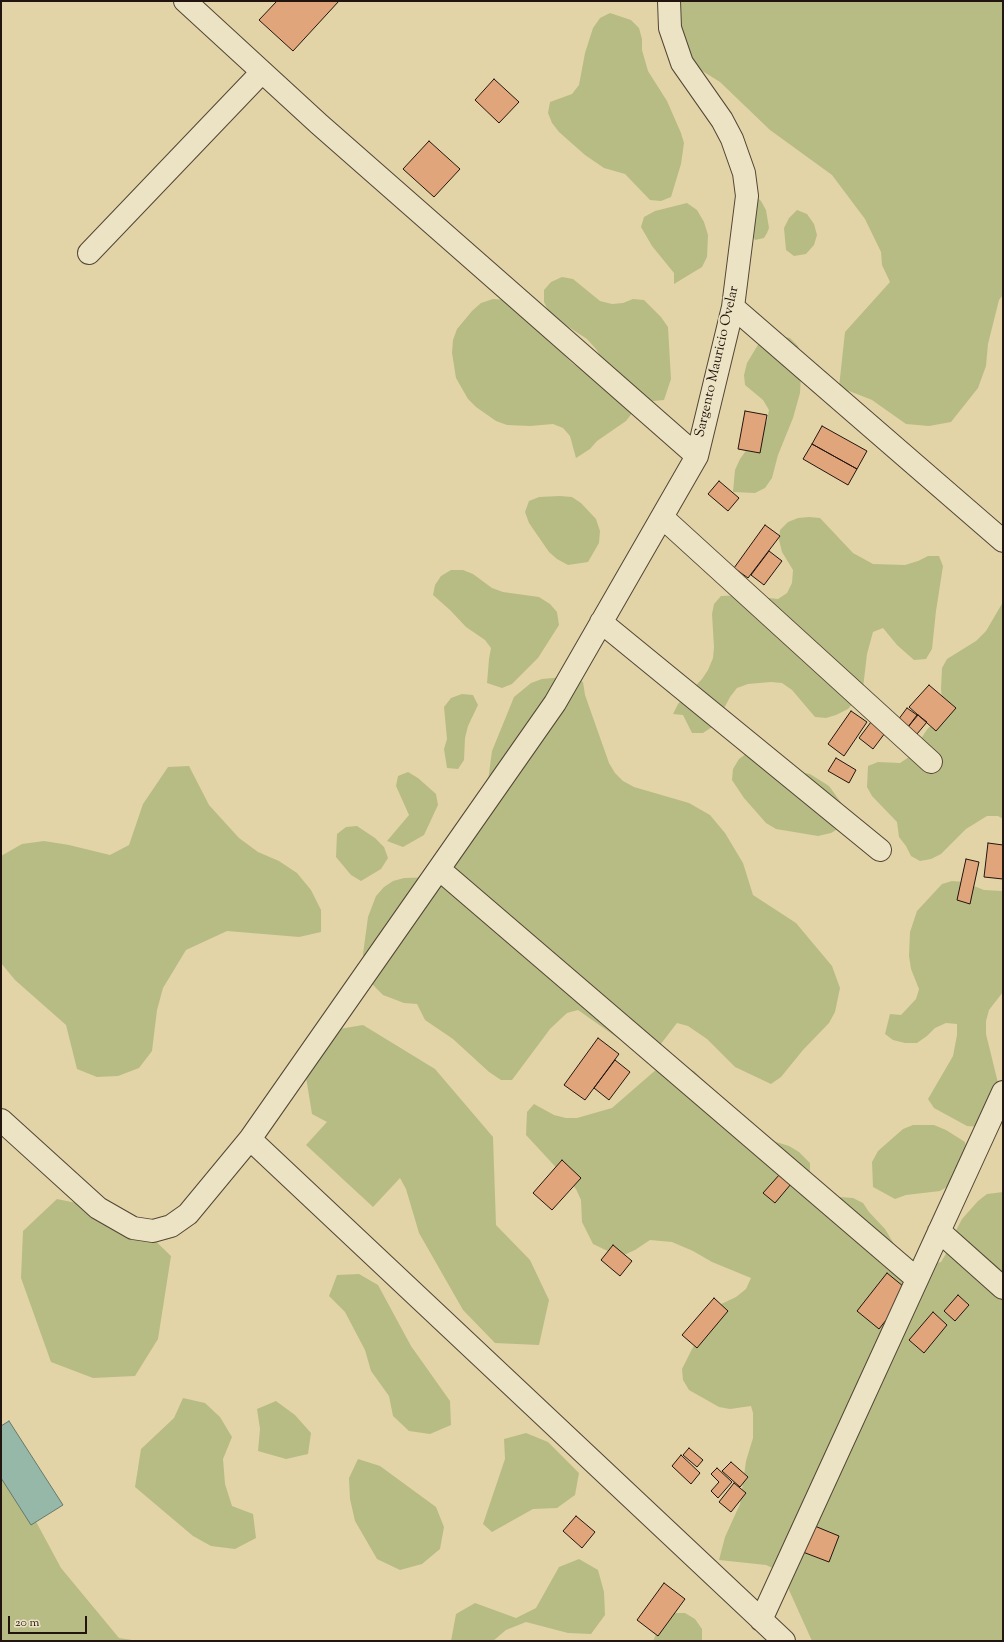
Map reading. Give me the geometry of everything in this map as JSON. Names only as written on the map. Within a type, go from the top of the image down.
[{"type":"street","points":[[185,1],[331,134],[697,456]]},
{"type":"street","name":"Sargento Mauricio Ovelar","points":[[1,1120],[98,1208],[133,1228],[153,1231],[171,1226],[188,1214],[250,1139],[555,703],[697,456],[733,307],[747,196],[744,173],[732,139],[722,120],[682,63],[670,28],[669,1]]},
{"type":"street","points":[[89,253],[262,72]]},
{"type":"street","points":[[733,307],[1003,541]]},
{"type":"street","points":[[662,517],[931,762]]},
{"type":"street","points":[[601,622],[880,850]]},
{"type":"street","points":[[438,869],[917,1279]]},
{"type":"street","points":[[761,1620],[1003,1092]]},
{"type":"street","points":[[250,1139],[784,1641]]},
{"type":"street","points":[[939,1230],[1003,1288]]},
{"type":"green space","points":[[678,1],[1003,1],[1003,295],[999,300],[988,344],[986,366],[978,388],[951,422],[929,426],[906,424],[872,400],[839,387],[845,332],[890,282],[882,265],[881,252],[865,219],[832,175],[770,130],[720,82],[683,59]]},
{"type":"green space","points":[[610,13],[631,20],[639,28],[642,39],[642,50],[648,71],[667,101],[684,143],[681,164],[671,197],[661,201],[650,200],[625,174],[604,168],[585,155],[559,132],[552,123],[548,113],[550,102],[572,94],[579,85],[585,53],[593,28],[600,18]]},
{"type":"green space","points":[[757,197],[766,210],[769,228],[764,238],[755,240],[752,234]]},
{"type":"green space","points":[[687,203],[697,210],[704,222],[708,235],[707,257],[702,267],[674,284],[674,273],[652,246],[641,227],[644,217],[655,211]]},
{"type":"green space","points":[[797,210],[807,214],[814,224],[817,235],[814,245],[806,254],[794,256],[786,250],[784,228],[789,218]]},
{"type":"green space","points":[[562,277],[573,279],[600,301],[612,304],[623,303],[633,299],[644,300],[661,317],[668,327],[671,379],[664,400],[653,401],[634,391],[609,370],[596,349],[587,339],[558,320],[549,312],[544,302],[544,290],[551,282]]},
{"type":"green space","points":[[493,299],[507,300],[544,334],[572,363],[603,384],[633,412],[626,421],[576,458],[570,436],[563,428],[553,424],[530,426],[507,425],[496,421],[476,407],[468,399],[456,378],[452,353],[453,340],[457,329],[472,311],[481,303]]},
{"type":"green space","points":[[780,336],[790,338],[798,346],[802,357],[800,393],[793,418],[778,455],[772,478],[765,488],[755,493],[733,492],[735,470],[740,459],[767,421],[769,410],[763,400],[745,385],[744,375],[747,363],[759,343]]},
{"type":"green space","points":[[539,497],[572,497],[581,503],[596,519],[600,531],[599,543],[588,562],[568,565],[557,559],[549,552],[529,523],[525,512],[529,501]]},
{"type":"green space","points":[[798,518],[820,518],[853,553],[873,564],[905,565],[928,556],[939,556],[943,566],[932,649],[926,659],[914,660],[897,645],[883,628],[873,632],[867,654],[863,688],[857,699],[848,709],[826,718],[815,717],[792,690],[782,683],[771,682],[748,684],[737,688],[712,727],[703,733],[692,733],[683,715],[673,714],[678,704],[702,679],[713,658],[714,647],[712,614],[714,604],[721,596],[744,595],[778,599],[787,593],[792,583],[793,570],[782,552],[779,540],[780,530],[788,522]]},
{"type":"green space","points":[[451,570],[463,570],[473,574],[492,588],[503,592],[539,597],[550,604],[557,612],[559,625],[538,658],[512,684],[502,688],[487,683],[491,648],[485,640],[466,627],[433,595],[435,585],[441,576]]},
{"type":"green space","points":[[1003,602],[1003,819],[998,816],[987,816],[966,829],[941,854],[931,859],[920,861],[911,856],[899,837],[897,822],[872,796],[867,787],[868,766],[878,762],[900,763],[909,757],[928,728],[937,722],[944,714],[941,690],[942,668],[947,659],[976,641],[986,631]]},
{"type":"green space","points":[[574,676],[583,682],[585,695],[609,763],[615,773],[623,781],[634,787],[689,803],[710,815],[725,833],[743,863],[753,895],[796,923],[832,966],[840,988],[835,1012],[829,1023],[803,1050],[781,1077],[771,1084],[735,1067],[707,1039],[688,1026],[677,1023],[657,1049],[636,1048],[615,1036],[578,1010],[567,1013],[550,1029],[512,1080],[501,1080],[489,1072],[453,1039],[425,1020],[417,1004],[404,1003],[383,995],[368,978],[364,966],[363,954],[368,917],[376,896],[384,887],[393,881],[404,878],[438,877],[488,781],[492,751],[514,697],[531,683],[542,679]]},
{"type":"green space","points":[[462,694],[473,695],[478,705],[468,726],[465,738],[464,760],[458,769],[447,768],[444,749],[447,739],[444,707],[451,698]]},
{"type":"green space","points":[[747,753],[788,770],[810,774],[829,786],[842,804],[845,815],[841,827],[831,833],[818,836],[776,829],[766,823],[744,798],[732,780],[733,769],[739,759]]},
{"type":"green space","points":[[189,766],[209,805],[239,838],[258,852],[279,861],[297,873],[311,890],[321,910],[321,932],[299,937],[227,931],[186,950],[163,988],[157,1010],[152,1051],[139,1068],[118,1076],[97,1077],[77,1069],[66,1025],[15,980],[1,963],[1,856],[22,844],[44,841],[69,845],[110,855],[129,845],[143,804],[168,767]]},
{"type":"green space","points":[[408,772],[418,778],[436,794],[438,805],[424,835],[403,847],[387,841],[409,815],[396,786],[398,776]]},
{"type":"green space","points":[[357,826],[375,838],[384,847],[388,858],[381,869],[361,881],[351,875],[336,857],[337,834],[346,827]]},
{"type":"green space","points":[[952,881],[964,882],[984,890],[1003,891],[1003,992],[989,1010],[986,1021],[986,1034],[1000,1091],[980,1127],[967,1126],[934,1108],[928,1099],[953,1056],[957,1035],[957,1024],[946,1023],[935,1028],[917,1043],[905,1043],[893,1040],[885,1034],[890,1014],[901,1015],[916,999],[919,989],[911,969],[909,956],[910,932],[917,911],[942,884]]},
{"type":"green space","points":[[363,1025],[435,1069],[493,1137],[496,1225],[530,1260],[549,1300],[539,1345],[495,1343],[463,1310],[419,1233],[406,1189],[400,1178],[373,1207],[306,1145],[327,1122],[312,1114],[305,1071],[321,1032]]},
{"type":"green space","points":[[683,1067],[694,1071],[709,1086],[713,1096],[754,1135],[789,1146],[799,1152],[810,1163],[810,1174],[828,1199],[840,1197],[853,1198],[863,1203],[869,1212],[885,1229],[897,1249],[900,1261],[930,1264],[941,1262],[962,1219],[978,1201],[987,1194],[1003,1192],[1003,1641],[812,1641],[784,1579],[777,1570],[766,1565],[719,1560],[725,1537],[740,1504],[746,1461],[753,1438],[753,1413],[751,1406],[730,1409],[719,1407],[689,1390],[683,1380],[682,1369],[692,1349],[705,1329],[715,1307],[736,1297],[746,1289],[751,1278],[712,1262],[693,1251],[672,1242],[650,1240],[624,1255],[614,1254],[593,1244],[582,1222],[581,1200],[576,1189],[526,1135],[527,1112],[534,1104],[554,1115],[566,1118],[577,1118],[612,1108],[658,1068]]},
{"type":"green space","points":[[913,1125],[934,1125],[946,1130],[965,1142],[967,1155],[950,1185],[940,1191],[906,1195],[895,1199],[873,1187],[872,1162],[878,1151],[903,1129]]},
{"type":"green space","points":[[57,1199],[101,1208],[140,1226],[171,1256],[158,1339],[135,1376],[93,1378],[51,1362],[21,1278],[23,1231]]},
{"type":"green space","points":[[359,1274],[378,1285],[411,1346],[450,1401],[451,1425],[430,1434],[409,1431],[393,1416],[389,1396],[371,1371],[365,1350],[345,1312],[329,1296],[337,1275]]},
{"type":"green space","points":[[183,1398],[205,1403],[220,1417],[232,1437],[223,1459],[225,1484],[232,1506],[253,1514],[256,1538],[235,1549],[211,1546],[193,1536],[135,1487],[141,1449],[174,1418]]},
{"type":"green space","points":[[276,1401],[295,1415],[311,1433],[308,1454],[286,1459],[258,1451],[260,1429],[257,1409]]},
{"type":"green space","points":[[526,1433],[548,1442],[579,1473],[575,1495],[557,1508],[533,1509],[492,1532],[483,1524],[505,1459],[504,1439]]},
{"type":"green space","points":[[358,1459],[380,1466],[436,1507],[444,1527],[440,1549],[422,1564],[400,1570],[377,1559],[355,1521],[350,1499],[349,1478]]},
{"type":"green space","points":[[1,1472],[19,1490],[61,1568],[119,1638],[139,1641],[1,1641]]},
{"type":"green space","points":[[579,1559],[598,1570],[604,1592],[605,1615],[591,1634],[568,1633],[526,1622],[506,1630],[493,1641],[451,1641],[456,1614],[475,1603],[516,1618],[536,1608],[559,1567]]},
{"type":"green space","points":[[674,1613],[685,1613],[695,1619],[702,1629],[702,1641],[653,1641],[659,1628]]},
{"type":"shaded area","points":[[9,1421],[63,1505],[31,1525],[1,1478],[1,1426]]},
{"type":"building","points":[[277,1],[339,1],[293,51],[259,20]]},
{"type":"building","points":[[494,79],[519,102],[499,123],[475,100]]},
{"type":"building","points":[[429,141],[460,169],[434,197],[403,169]]},
{"type":"building","points":[[745,411],[767,415],[760,453],[738,449]]},
{"type":"building","points":[[822,426],[867,451],[857,469],[812,444]]},
{"type":"building","points":[[812,444],[857,469],[848,485],[803,459]]},
{"type":"building","points":[[719,481],[739,498],[728,511],[708,494]]},
{"type":"building","points":[[765,525],[780,536],[748,578],[734,568]]},
{"type":"building","points":[[769,551],[782,561],[764,585],[751,575]]},
{"type":"building","points":[[929,685],[956,708],[936,731],[909,707]]},
{"type":"building","points":[[907,708],[917,715],[908,727],[898,720]]},
{"type":"building","points":[[851,711],[867,722],[844,756],[828,744]]},
{"type":"building","points":[[918,715],[927,722],[917,734],[908,727]]},
{"type":"building","points":[[871,722],[885,733],[873,749],[859,738]]},
{"type":"building","points":[[836,758],[856,770],[849,783],[828,771]]},
{"type":"building","points":[[988,843],[1003,845],[1003,879],[984,877]]},
{"type":"building","points":[[966,859],[979,862],[970,904],[957,900]]},
{"type":"building","points":[[598,1038],[619,1054],[585,1100],[564,1085]]},
{"type":"building","points":[[615,1060],[630,1072],[609,1100],[594,1088]]},
{"type":"building","points":[[562,1160],[581,1178],[552,1210],[533,1193]]},
{"type":"building","points":[[780,1174],[791,1184],[775,1203],[763,1193]]},
{"type":"building","points":[[613,1245],[632,1261],[620,1276],[601,1260]]},
{"type":"building","points":[[887,1273],[909,1291],[879,1329],[857,1311]]},
{"type":"building","points":[[958,1295],[969,1305],[955,1321],[944,1311]]},
{"type":"building","points":[[714,1298],[728,1311],[697,1348],[682,1335]]},
{"type":"building","points":[[933,1312],[947,1325],[924,1353],[909,1340]]},
{"type":"building","points":[[689,1448],[703,1460],[697,1467],[683,1455]]},
{"type":"building","points":[[681,1455],[700,1473],[691,1484],[672,1466]]},
{"type":"building","points":[[731,1462],[748,1477],[740,1487],[722,1471]]},
{"type":"building","points":[[717,1468],[732,1482],[718,1498],[711,1491],[719,1482],[711,1474]]},
{"type":"building","points":[[734,1483],[746,1493],[731,1512],[719,1502]]},
{"type":"building","points":[[576,1516],[595,1532],[582,1548],[563,1531]]},
{"type":"building","points":[[805,1522],[839,1536],[829,1562],[795,1549]]},
{"type":"building","points":[[664,1583],[685,1599],[658,1636],[637,1620]]}]
